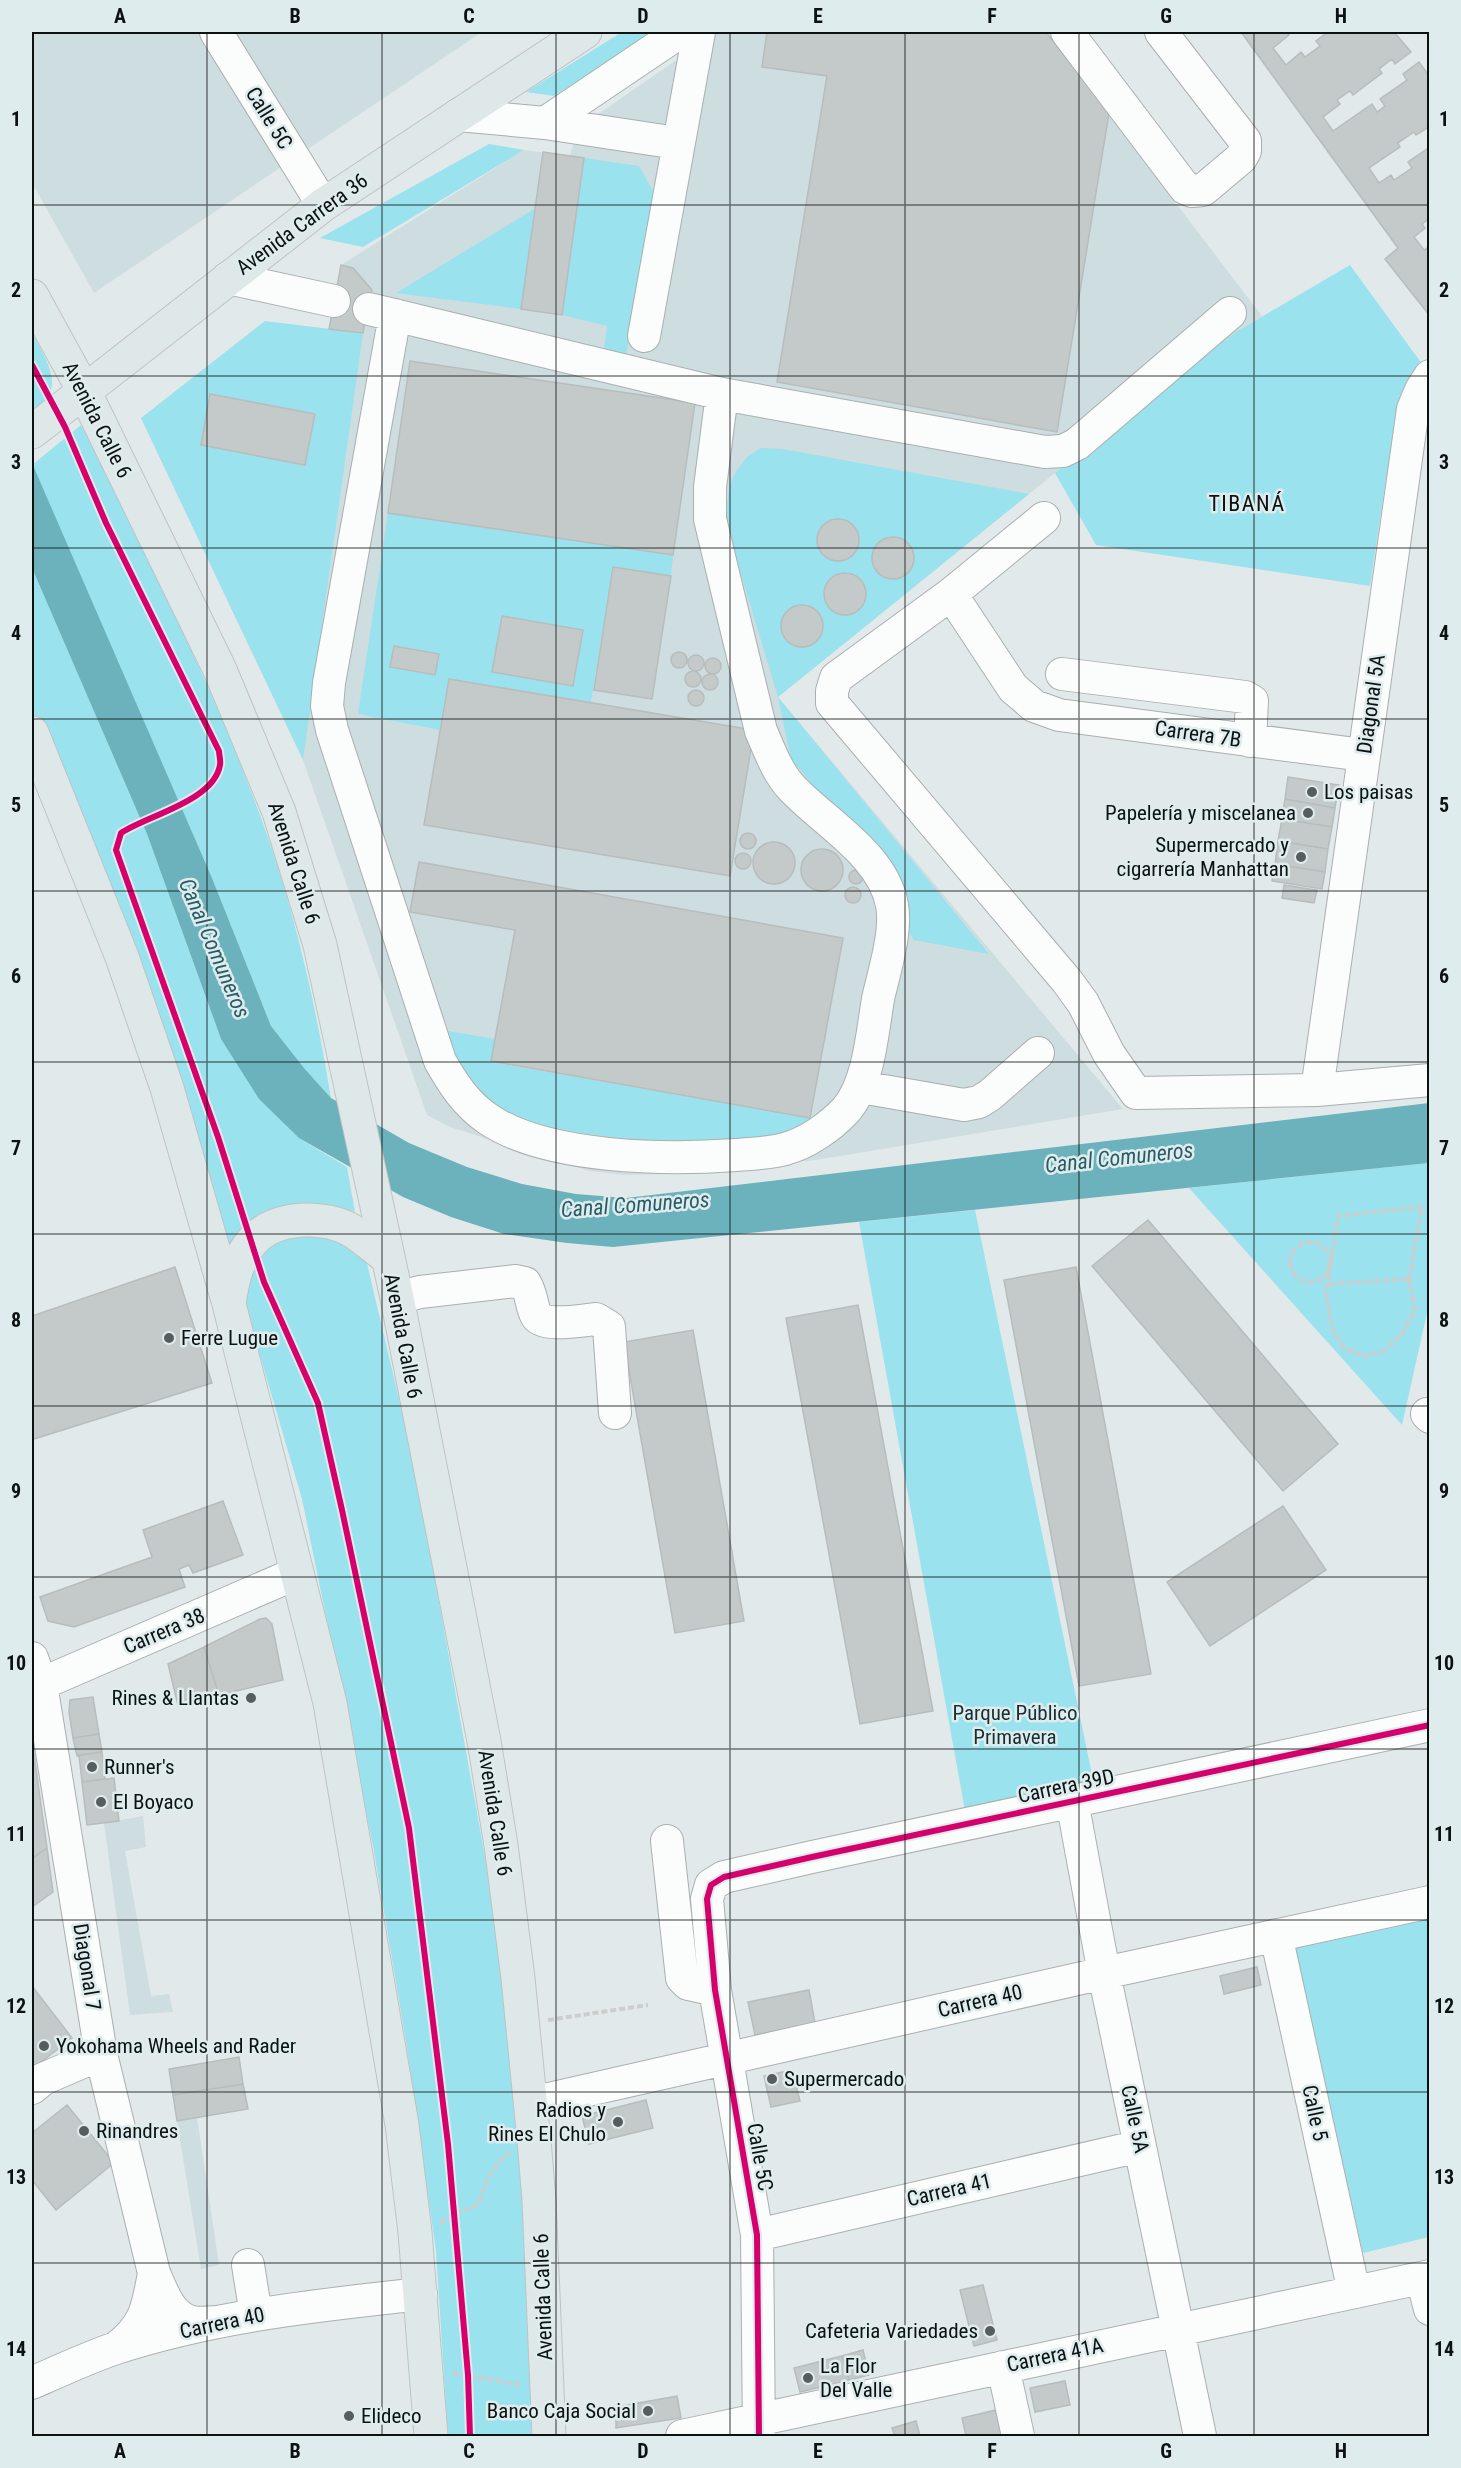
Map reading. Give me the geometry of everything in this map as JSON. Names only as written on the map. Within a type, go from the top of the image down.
[{"type":"main road","name":"Avenida Carrera 36","points":[[32,432],[323,205],[585,32]]},
{"type":"main road","name":"Avenida Calle 6","points":[[32,296],[84,391],[220,670],[279,812],[320,945],[350,1091],[397,1298],[484,1741],[518,1978],[531,2103],[539,2200],[549,2436]]},
{"type":"main road","points":[[32,733],[122,957],[167,1088],[229,1304],[330,1703],[402,2125],[428,2370],[431,2436]]},
{"type":"main road","points":[[229,1304],[237,1266],[251,1242],[270,1228],[291,1222],[317,1221],[336,1224],[384,1243]]},
{"type":"street","name":"Calle 5C","points":[[216,32],[323,205]]},
{"type":"street","points":[[545,123],[680,32]]},
{"type":"street","points":[[644,336],[677,143],[699,32]]},
{"type":"street","points":[[1067,32],[1185,188],[1192,191],[1203,190],[1241,158],[1245,151],[1245,141],[1161,32]]},
{"type":"street","points":[[458,115],[545,123],[677,143]]},
{"type":"street","points":[[228,278],[334,301]]},
{"type":"street","points":[[722,394],[710,487],[710,519],[761,731],[772,758],[790,785],[861,850],[882,879],[892,906],[891,935],[861,1087],[846,1110],[825,1129],[785,1149],[750,1154],[677,1158],[644,1157],[580,1149],[514,1133],[467,1103],[452,1084],[440,1061],[332,730],[327,706],[329,683],[382,312],[722,394],[1046,452],[1063,451],[1077,444],[1230,313]]},
{"type":"street","name":"Diagonal 5A","points":[[1317,1090],[1413,409],[1425,383]]},
{"type":"street","points":[[1044,518],[951,594],[836,678],[832,691],[832,703],[1067,981],[1083,1003],[1109,1054],[1136,1092],[1317,1090],[1430,1080]]},
{"type":"street","name":"Carrera 7B","points":[[951,594],[1013,688],[1034,706],[1059,715],[1363,754]]},
{"type":"street","points":[[1062,674],[1245,698],[1252,701],[1250,741]]},
{"type":"street","points":[[861,1087],[964,1105],[979,1102],[1038,1053]]},
{"type":"street","points":[[397,1298],[420,1292],[516,1281],[525,1283],[531,1293],[535,1314],[539,1320],[547,1323],[596,1319],[603,1322],[609,1328],[615,1413]]},
{"type":"street","name":"Carrera 38","points":[[35,1678],[297,1573]]},
{"type":"street","name":"Diagonal 7","points":[[35,1678],[101,2054],[154,2273],[169,2304],[180,2316],[193,2322],[217,2322]]},
{"type":"street","name":"Carrera 39D","points":[[711,1885],[724,1877],[1430,1725]]},
{"type":"street","name":"Calle 5A","points":[[1072,1801],[1104,1973],[1200,2436]]},
{"type":"street","points":[[667,1841],[682,1978],[688,1984],[715,1990]]},
{"type":"street","name":"Calle 5C","points":[[711,1885],[707,1899],[715,1990],[757,2235],[759,2428]]},
{"type":"street","name":"Carrera 40","points":[[531,2103],[1104,1973],[1430,1902]]},
{"type":"street","name":"Calle 5","points":[[1276,1935],[1354,2292]]},
{"type":"street","points":[[32,2088],[43,2079],[101,2054]]},
{"type":"street","name":"Carrera 41","points":[[757,2235],[1140,2146]]},
{"type":"street","points":[[248,2265],[256,2315]]},
{"type":"street","name":"Diagonal 7","points":[[116,2348],[140,2325],[148,2305],[154,2273]]},
{"type":"street","points":[[1426,2277],[1430,2309]]},
{"type":"street","name":"Carrera 41A","points":[[682,2436],[759,2428],[1003,2367],[1426,2277]]},
{"type":"street","name":"Carrera 40","points":[[32,2383],[116,2348],[217,2322],[308,2306],[420,2294]]},
{"type":"street","points":[[1003,2367],[1018,2436]]},
{"type":"path","points":[[1422,1207],[1409,1279],[1415,1310],[1402,1334],[1384,1351],[1364,1356],[1344,1348],[1333,1330],[1326,1295],[1338,1216],[1422,1207],[1430,1202]]},
{"type":"path","points":[[1303,1243],[1316,1243],[1326,1250],[1331,1266],[1322,1279],[1308,1283],[1296,1277],[1292,1271],[1290,1257],[1303,1243]]},
{"type":"path","points":[[1329,1284],[1409,1279]]},
{"type":"path","points":[[544,2021],[648,2005]]},
{"type":"path","points":[[415,2232],[478,2204],[487,2180],[502,2157],[534,2140]]},
{"type":"path","points":[[453,2205],[455,2227]]},
{"type":"path","points":[[467,2364],[469,2386]]},
{"type":"path","points":[[428,2370],[546,2389]]},
{"type":"shaded area","points":[[32,32],[482,32],[94,293],[32,183]]},
{"type":"shaded area","points":[[717,32],[1045,32],[1262,316],[1234,333],[1055,473],[778,697],[1123,1109],[816,1160],[666,1174],[626,1175],[589,1171],[450,1127],[427,1115],[303,760],[141,418],[334,329],[341,265],[524,150],[570,156],[578,128]]},
{"type":"shaded area","points":[[143,1816],[146,1847],[125,1851],[151,1996],[169,1994],[173,2012],[130,2015],[104,1823]]},
{"type":"shaded area","points":[[197,2117],[219,2265],[201,2269],[177,2121]]},
{"type":"green space","points":[[622,32],[657,32],[554,96],[526,92]]},
{"type":"green space","points":[[489,144],[524,150],[363,247],[320,238]]},
{"type":"green space","points":[[584,158],[639,166],[653,191],[624,369],[604,350],[607,326],[562,315]]},
{"type":"green space","points":[[536,208],[521,309],[396,293]]},
{"type":"green space","points":[[1350,265],[1425,368],[1397,406],[1370,586],[1096,545],[1055,473],[1234,333]]},
{"type":"green space","points":[[265,321],[363,333],[303,760],[141,418]]},
{"type":"green space","points":[[32,332],[49,366],[52,386],[43,406],[32,417]]},
{"type":"green space","points":[[81,425],[202,675],[225,726],[265,829],[304,962],[331,1098],[271,1026],[212,878],[32,465]]},
{"type":"green space","points":[[761,448],[783,449],[1029,494],[778,697],[725,521],[730,484],[736,471],[748,456]]},
{"type":"green space","points":[[388,513],[673,555],[671,576],[613,567],[591,702],[449,679],[440,730],[358,714]]},
{"type":"green space","points":[[32,568],[147,834],[221,1039],[299,1138],[347,1167],[355,1212],[345,1209],[309,1209],[231,1254],[70,804],[32,714]]},
{"type":"green space","points":[[778,697],[989,954],[914,940],[903,923],[909,898],[791,759]]},
{"type":"green space","points":[[442,1030],[495,1039],[491,1062],[810,1118],[807,1136],[654,1142],[525,1125],[480,1095],[461,1071]]},
{"type":"green space","points":[[1429,1163],[1429,1304],[1402,1425],[1189,1188]]},
{"type":"green space","name":"Parque Público Primavera","points":[[975,1210],[1094,1784],[965,1811],[859,1222]]},
{"type":"green space","points":[[327,1232],[365,1255],[414,1463],[494,1907],[525,2217],[532,2333],[531,2436],[448,2436],[436,2251],[406,2042],[373,1846],[302,1499],[242,1294],[265,1243]]},
{"type":"green space","points":[[1429,1909],[1429,2237],[1363,2253],[1290,1937]]},
{"type":"water","name":"Canal Comuneros","points":[[32,463],[212,878],[271,1026],[331,1098],[409,1143],[467,1167],[522,1184],[576,1194],[626,1198],[1429,1103],[1429,1163],[613,1247],[504,1234],[451,1217],[403,1197],[299,1138],[259,1099],[221,1039],[147,834],[32,568]]},
{"type":"building","points":[[767,32],[1046,32],[1109,113],[1057,432],[777,382],[827,76],[762,67]]},
{"type":"building","points":[[1241,32],[1286,32],[1289,35],[1273,48],[1286,65],[1301,52],[1305,57],[1320,46],[1316,41],[1328,32],[1394,32],[1411,52],[1395,64],[1392,59],[1379,69],[1382,73],[1353,95],[1350,91],[1337,100],[1340,104],[1323,117],[1333,131],[1372,104],[1377,112],[1385,106],[1380,99],[1407,80],[1403,74],[1419,62],[1430,77],[1430,83],[1427,85],[1430,88],[1430,126],[1416,135],[1414,132],[1398,143],[1400,147],[1369,168],[1379,183],[1391,175],[1394,180],[1412,168],[1408,162],[1430,147],[1430,218],[1422,224],[1425,228],[1414,237],[1424,250],[1430,246],[1430,316],[1385,259],[1398,248]]},
{"type":"building","points":[[543,152],[584,158],[562,315],[521,309]]},
{"type":"building","points":[[341,265],[353,268],[372,290],[363,333],[329,329]]},
{"type":"building","points":[[410,361],[695,403],[673,555],[388,513]]},
{"type":"building","points":[[210,394],[315,414],[305,465],[201,445]]},
{"type":"building","points":[[838,519],[853,525],[859,540],[853,555],[838,561],[823,555],[817,540],[823,525]]},
{"type":"building","points":[[893,537],[908,543],[914,558],[908,573],[893,579],[878,573],[872,558],[878,543]]},
{"type":"building","points":[[613,567],[671,576],[652,699],[594,690]]},
{"type":"building","points":[[845,573],[860,579],[866,594],[860,609],[845,615],[830,609],[824,594],[830,579]]},
{"type":"building","points":[[802,605],[817,611],[823,626],[817,641],[802,647],[787,641],[781,626],[787,611]]},
{"type":"building","points":[[502,616],[583,630],[573,686],[492,672]]},
{"type":"building","points":[[394,646],[439,654],[435,675],[390,667]]},
{"type":"building","points":[[679,652],[687,660],[679,668],[671,660]]},
{"type":"building","points":[[696,655],[704,663],[696,671],[688,663]]},
{"type":"building","points":[[713,658],[721,666],[713,674],[705,666]]},
{"type":"building","points":[[693,671],[701,679],[693,687],[685,679]]},
{"type":"building","points":[[710,674],[718,682],[710,690],[702,682]]},
{"type":"building","points":[[449,679],[754,730],[730,876],[424,825]]},
{"type":"building","points":[[696,690],[704,698],[696,706],[688,698]]},
{"type":"building","name":"Los paisas","points":[[1288,777],[1339,785],[1335,808],[1285,799]]},
{"type":"building","name":"Papelería y miscelanea","points":[[1285,799],[1335,808],[1332,827],[1282,819]]},
{"type":"building","points":[[1282,819],[1332,827],[1328,849],[1278,841]]},
{"type":"building","points":[[748,833],[756,841],[748,849],[740,841]]},
{"type":"building","name":"Supermercado y cigarrería Manhattan","points":[[1278,841],[1328,849],[1325,872],[1275,864]]},
{"type":"building","points":[[774,842],[789,848],[795,863],[789,878],[774,884],[759,878],[753,863],[759,848]]},
{"type":"building","points":[[822,849],[837,855],[843,870],[837,885],[822,891],[807,885],[801,870],[807,855]]},
{"type":"building","points":[[743,853],[751,861],[743,869],[735,861]]},
{"type":"building","points":[[419,862],[843,938],[810,1118],[491,1061],[515,930],[410,912]]},
{"type":"building","points":[[1275,864],[1325,872],[1322,889],[1272,881]]},
{"type":"building","points":[[856,870],[861,872],[863,877],[861,882],[856,884],[851,882],[849,877],[851,872]]},
{"type":"building","points":[[1284,885],[1317,890],[1314,903],[1282,898]]},
{"type":"building","points":[[853,887],[861,895],[853,903],[845,895]]},
{"type":"building","points":[[1148,1220],[1338,1444],[1283,1491],[1092,1266]]},
{"type":"building","points":[[175,1267],[212,1383],[34,1439],[32,1432],[32,1316]]},
{"type":"building","points":[[1076,1267],[1151,1674],[1079,1686],[1004,1280]]},
{"type":"building","points":[[858,1305],[933,1711],[860,1724],[786,1318]]},
{"type":"building","points":[[693,1330],[744,1621],[675,1633],[624,1342]]},
{"type":"building","points":[[223,1501],[243,1555],[193,1573],[189,1565],[179,1569],[185,1587],[74,1627],[48,1621],[40,1597],[152,1557],[143,1530]]},
{"type":"building","points":[[1283,1506],[1326,1570],[1210,1646],[1167,1582]]},
{"type":"building","points":[[266,1618],[272,1624],[283,1680],[219,1695],[204,1647]]},
{"type":"building","points":[[204,1647],[219,1695],[178,1705],[168,1664]]},
{"type":"building","points":[[93,1697],[99,1734],[73,1738],[69,1712],[70,1700]]},
{"type":"building","points":[[99,1734],[102,1752],[77,1756],[73,1738]]},
{"type":"building","points":[[32,1740],[47,1848],[32,1858]]},
{"type":"building","name":"Runner's","points":[[102,1752],[105,1779],[82,1782],[79,1755]]},
{"type":"building","name":"El Boyaco","points":[[114,1778],[119,1821],[87,1825],[82,1782]]},
{"type":"building","points":[[47,1848],[53,1892],[32,1907],[32,1859]]},
{"type":"building","points":[[1257,1967],[1261,1985],[1224,1994],[1220,1976]]},
{"type":"building","points":[[32,1986],[72,2038],[32,2069]]},
{"type":"building","points":[[809,1990],[815,2023],[755,2035],[748,2002]]},
{"type":"building","points":[[239,2057],[243,2084],[173,2095],[169,2069]]},
{"type":"building","points":[[792,2070],[800,2101],[771,2107],[764,2076]]},
{"type":"building","points":[[243,2084],[248,2109],[177,2121],[173,2095]]},
{"type":"building","name":"Radios y Rines El Chulo","points":[[646,2100],[653,2128],[589,2144],[582,2116]]},
{"type":"building","points":[[67,2105],[114,2163],[56,2210],[32,2180],[32,2133]]},
{"type":"building","points":[[983,2285],[997,2340],[974,2346],[960,2290]]},
{"type":"building","points":[[863,2350],[869,2375],[849,2380],[842,2356]]},
{"type":"building","points":[[842,2356],[849,2380],[800,2392],[794,2368]]},
{"type":"building","points":[[1065,2381],[1070,2405],[1035,2412],[1030,2388]]},
{"type":"building","name":"Banco Caja Social","points":[[677,2396],[681,2418],[616,2428],[616,2407]]},
{"type":"building","points":[[996,2410],[1003,2436],[966,2436],[962,2418]]},
{"type":"building","points":[[916,2421],[920,2436],[895,2436],[892,2428]]},
{"type":"cycle path","points":[[32,365],[65,427],[106,523],[219,751],[220,765],[215,778],[206,788],[178,806],[121,833],[116,850],[218,1137],[264,1282],[318,1403],[342,1510],[409,1828],[448,2144],[468,2375],[470,2436]]},
{"type":"cycle path","points":[[759,2436],[757,2235],[715,1990],[707,1899],[711,1885],[724,1877],[812,1857],[1430,1725]]},
{"type":"place","name":"Los paisas","points":[[1312,792]]},
{"type":"place","name":"Papelería y miscelanea","points":[[1308,813]]},
{"type":"place","name":"Supermercado y cigarrería Manhattan","points":[[1301,857]]},
{"type":"place","name":"Ferre Lugue","points":[[169,1338]]},
{"type":"place","name":"Rines & Llantas","points":[[251,1698]]},
{"type":"place","name":"Runner's","points":[[92,1767]]},
{"type":"place","name":"El Boyaco","points":[[101,1802]]},
{"type":"place","name":"Yokohama Wheels and Rader","points":[[44,2046]]},
{"type":"place","name":"Supermercado","points":[[772,2079]]},
{"type":"place","name":"Radios y Rines El Chulo","points":[[618,2122]]},
{"type":"place","name":"Rinandres","points":[[84,2131]]},
{"type":"place","name":"Cafeteria Variedades","points":[[990,2331]]},
{"type":"place","name":"La Flor Del Valle","points":[[808,2378]]},
{"type":"place","name":"Banco Caja Social","points":[[648,2411]]},
{"type":"place","name":"Elideco","points":[[349,2416]]},
{"type":"district","name":"TIBANÁ","points":[[1247,503]]}]
